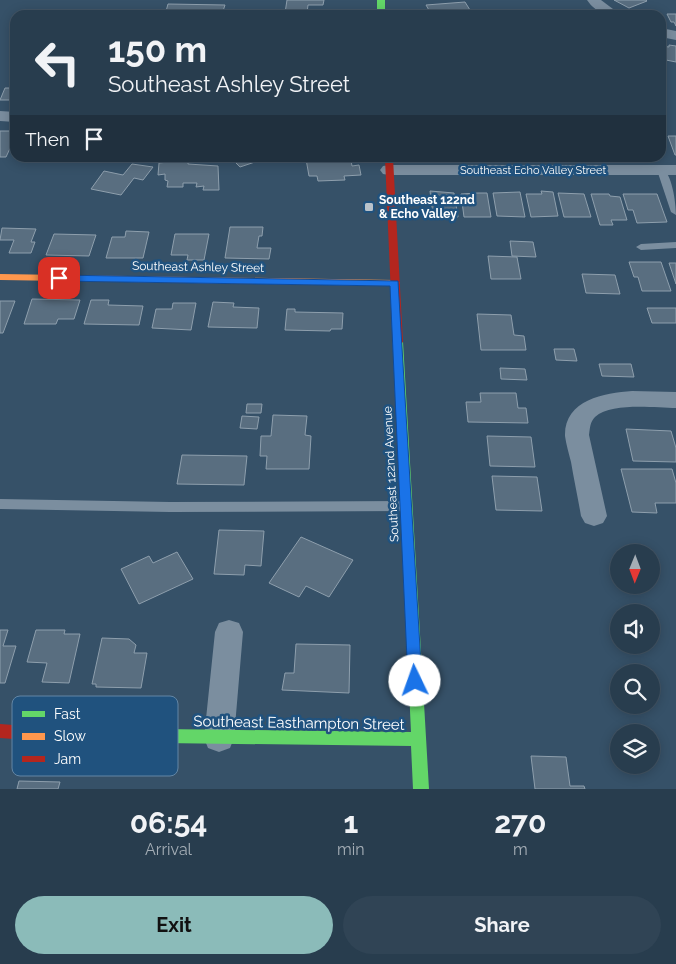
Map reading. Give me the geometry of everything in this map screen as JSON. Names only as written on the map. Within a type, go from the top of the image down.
[{"type":"main road","name":"Southeast 122nd Avenue","points":[[389,164],[421,789]]},
{"type":"main road","name":"Southeast Ashley Street","points":[[0,277],[395,283]]},
{"type":"main road","name":"Southeast Easthampton Street","points":[[178,737],[418,739]]},
{"type":"street","points":[[594,0],[606,10]]},
{"type":"street","name":"Southeast Echo Valley Street","points":[[389,164],[640,164],[668,170]]},
{"type":"street","points":[[594,516],[576,426],[586,410],[604,402],[615,400],[676,400]]},
{"type":"street","points":[[219,738],[230,632]]},
{"type":"lane","points":[[668,170],[676,212]]},
{"type":"lane","points":[[641,247],[676,245]]},
{"type":"lane","points":[[0,504],[170,507],[406,506]]},
{"type":"building","points":[[287,0],[324,0],[323,5],[308,5],[307,10],[285,10]]},
{"type":"building","points":[[614,0],[646,0],[647,1],[629,8]]},
{"type":"building","points":[[465,2],[470,10],[429,10],[426,5]]},
{"type":"building","points":[[168,4],[225,5],[223,10],[166,10]]},
{"type":"building","points":[[667,14],[676,14],[676,26],[674,22],[671,22]]},
{"type":"building","points":[[669,45],[676,46],[676,62],[666,60],[666,47],[669,47]]},
{"type":"building","points":[[5,88],[10,88],[10,100],[0,100]]},
{"type":"building","points":[[0,131],[10,131],[10,148],[6,157],[0,157]]},
{"type":"building","points":[[668,136],[676,136],[676,155],[675,155]]},
{"type":"building","points":[[188,162],[188,164],[218,166],[219,190],[203,190],[204,186],[196,187],[197,183],[183,183],[183,187],[167,187],[168,181],[165,180],[165,174],[158,175],[159,163]]},
{"type":"building","points":[[235,162],[255,162],[240,167]]},
{"type":"building","points":[[307,162],[351,162],[352,166],[359,165],[361,175],[344,176],[345,180],[318,181],[317,176],[309,176]]},
{"type":"building","points":[[132,164],[153,167],[143,180],[134,178],[121,195],[91,189],[104,171],[123,175]]},
{"type":"building","points":[[430,191],[454,193],[458,217],[433,215]]},
{"type":"building","points":[[541,191],[553,192],[558,216],[531,217],[526,194],[542,194]]},
{"type":"building","points":[[520,192],[525,217],[497,216],[493,193]]},
{"type":"building","points":[[487,193],[491,217],[464,217],[461,194]]},
{"type":"building","points":[[558,193],[584,194],[591,217],[564,217]]},
{"type":"building","points":[[591,194],[609,194],[610,196],[620,197],[627,220],[611,220],[613,225],[600,225]]},
{"type":"building","points":[[623,194],[657,194],[667,222],[637,223],[633,210],[628,210]]},
{"type":"building","points":[[230,227],[263,227],[262,236],[259,236],[257,248],[271,248],[269,259],[225,258]]},
{"type":"building","points":[[2,228],[36,229],[31,242],[35,242],[31,253],[9,253],[14,240],[0,240]]},
{"type":"building","points":[[126,231],[149,232],[143,258],[106,258],[112,237],[125,237]]},
{"type":"building","points":[[54,234],[96,235],[89,256],[46,255]]},
{"type":"building","points":[[175,234],[209,234],[204,260],[187,260],[188,255],[171,255]]},
{"type":"building","points":[[510,241],[533,242],[536,257],[512,256]]},
{"type":"building","points":[[488,256],[517,257],[521,279],[491,279]]},
{"type":"building","points":[[629,262],[661,262],[671,291],[642,291],[638,277],[634,277]]},
{"type":"building","points":[[669,263],[676,263],[676,284]]},
{"type":"building","points":[[582,274],[615,275],[620,294],[586,293]]},
{"type":"building","points":[[32,299],[80,300],[74,319],[58,319],[56,324],[24,324]]},
{"type":"building","points":[[91,300],[109,300],[108,305],[143,306],[139,325],[84,324]]},
{"type":"building","points":[[0,301],[15,301],[3,333],[0,333]]},
{"type":"building","points":[[213,302],[234,303],[233,307],[259,308],[257,328],[208,327]]},
{"type":"building","points":[[173,303],[196,303],[191,330],[152,328],[156,309],[172,309]]},
{"type":"building","points":[[647,308],[676,308],[676,323],[652,323]]},
{"type":"building","points":[[287,309],[295,309],[295,312],[343,313],[342,329],[331,329],[330,331],[285,330]]},
{"type":"building","points":[[477,314],[511,315],[514,335],[524,336],[526,350],[481,350]]},
{"type":"building","points":[[554,349],[574,349],[577,361],[556,360]]},
{"type":"building","points":[[599,364],[631,364],[634,377],[602,376]]},
{"type":"building","points":[[500,368],[525,369],[527,380],[501,379]]},
{"type":"building","points":[[480,393],[516,393],[518,408],[526,408],[528,423],[468,422],[466,402],[481,402]]},
{"type":"building","points":[[247,404],[262,404],[261,413],[246,413]]},
{"type":"building","points":[[273,415],[307,416],[305,435],[311,436],[309,469],[266,469],[267,456],[260,456],[261,436],[271,436]]},
{"type":"building","points":[[242,416],[259,417],[257,429],[240,428]]},
{"type":"building","points":[[626,429],[671,431],[676,448],[676,462],[633,461]]},
{"type":"building","points":[[487,436],[531,437],[535,467],[490,466]]},
{"type":"building","points":[[182,455],[247,456],[244,485],[177,484]]},
{"type":"building","points":[[621,469],[672,469],[676,483],[676,503],[655,503],[657,513],[632,512]]},
{"type":"building","points":[[492,476],[537,477],[542,511],[496,510]]},
{"type":"building","points":[[219,530],[264,531],[261,566],[245,565],[244,575],[214,574]]},
{"type":"building","points":[[301,537],[353,560],[329,597],[306,586],[299,597],[269,583]]},
{"type":"building","points":[[177,552],[193,579],[139,604],[121,569],[149,556],[153,563]]},
{"type":"building","points":[[0,630],[8,630],[3,646],[16,646],[5,683],[0,683]]},
{"type":"building","points":[[36,630],[65,630],[64,634],[80,634],[69,683],[42,682],[47,663],[27,662]]},
{"type":"building","points":[[102,638],[129,639],[136,645],[134,653],[147,653],[141,688],[96,687],[96,684],[92,684]]},
{"type":"building","points":[[296,644],[350,645],[349,693],[282,690],[285,673],[294,673]]},
{"type":"building","points":[[531,756],[566,757],[570,786],[584,786],[585,789],[535,789]]},
{"type":"building","points":[[19,781],[60,782],[58,789],[17,789]]},
{"type":"traffic: fast","points":[[381,0],[381,10]]},
{"type":"traffic: fast","points":[[398,342],[421,789]]},
{"type":"traffic: fast","points":[[178,736],[418,739]]},
{"type":"traffic: slow","points":[[0,277],[395,283]]},
{"type":"traffic: jam","points":[[389,162],[398,342]]},
{"type":"traffic: jam","points":[[0,731],[12,732]]},
{"type":"place","name":"Southeast 122nd & Echo Valley","points":[[369,207]]},
{"type":"route","points":[[59,278],[395,283],[415,681]]}]
